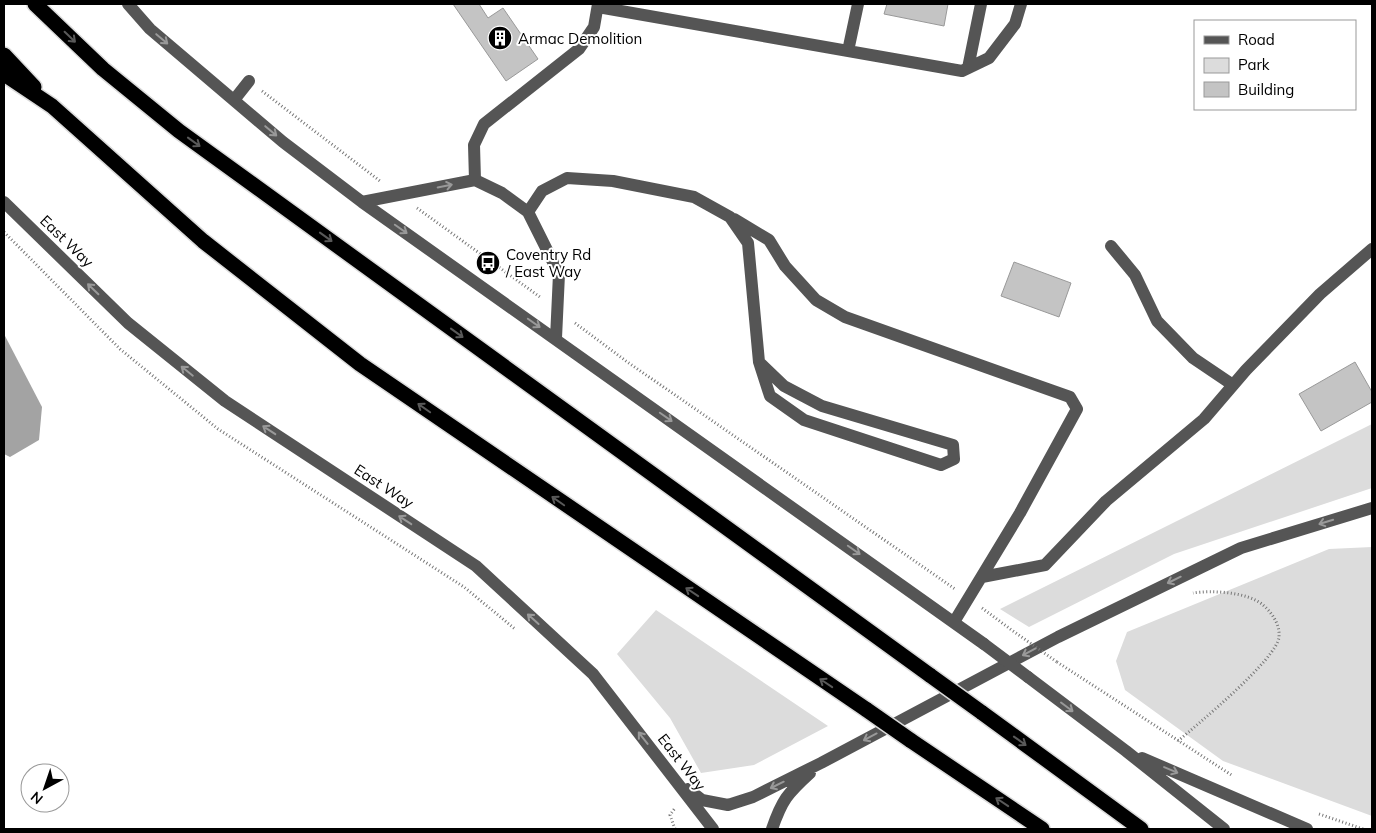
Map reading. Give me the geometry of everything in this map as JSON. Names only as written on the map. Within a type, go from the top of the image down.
[{"type":"highway","points":[[35,4],[103,69],[179,131],[1140,829]]},
{"type":"highway","points":[[4,55],[52,106],[203,241],[360,364],[1042,829]]},
{"type":"highway","points":[[4,74],[52,106]]},
{"type":"street","points":[[128,4],[150,29],[283,142],[362,202],[954,622],[1126,751],[1224,829]]},
{"type":"street","points":[[848,50],[858,4]]},
{"type":"street","points":[[968,68],[981,4]]},
{"type":"street","points":[[475,180],[474,145],[484,124],[579,49],[594,27],[598,5],[962,71],[989,58],[1015,24],[1021,4]]},
{"type":"street","points":[[234,100],[249,82]]},
{"type":"street","points":[[528,212],[542,190],[567,178],[613,181],[694,196],[769,240],[785,266],[816,300],[845,317],[1070,397],[1077,410],[970,599],[954,622]]},
{"type":"street","points":[[362,202],[475,180],[502,192],[528,212],[559,274],[556,338]]},
{"type":"street","name":"East Way","points":[[4,202],[128,323],[225,401],[476,566],[593,674],[713,829]]},
{"type":"street","points":[[730,217],[748,243],[758,362],[770,396],[804,420],[941,464],[954,459],[953,445],[822,406],[784,386],[758,362]]},
{"type":"street","points":[[1111,246],[1135,275],[1157,321],[1192,358],[1233,385]]},
{"type":"street","points":[[982,577],[1045,565],[1106,501],[1204,419],[1233,385],[1320,294],[1372,249]]},
{"type":"street","points":[[673,776],[702,800],[728,804],[753,796],[821,763],[1058,637],[1242,548],[1372,508]]},
{"type":"street","points":[[1126,751],[1307,829]]},
{"type":"street","points":[[772,829],[779,808],[787,794],[821,763]]},
{"type":"path","points":[[249,82],[399,195],[626,361],[1058,662],[1234,777]]},
{"type":"path","points":[[4,232],[120,349],[218,429],[464,587],[523,636]]},
{"type":"path","points":[[1178,741],[1260,668],[1279,639],[1278,624],[1268,609],[1256,599],[1209,590],[1192,593]]},
{"type":"path","points":[[1044,658],[1053,653]]},
{"type":"path","points":[[675,829],[670,815],[677,806],[683,814]]},
{"type":"path","points":[[1317,814],[1363,829]]},
{"type":"green space","points":[[1372,424],[1372,488],[1174,554],[1029,627],[1000,609]]},
{"type":"green space","points":[[1372,547],[1372,816],[1223,761],[1125,690],[1116,661],[1127,632],[1329,549]]},
{"type":"green space","points":[[656,610],[828,726],[754,765],[701,773],[670,718],[617,654]]},
{"type":"shaded area","points":[[4,334],[42,407],[39,440],[10,457],[4,454]]},
{"type":"building","name":"Armac Demolition","points":[[453,4],[479,4],[488,18],[503,8],[538,59],[506,81]]},
{"type":"building","points":[[887,4],[948,4],[944,26],[884,14]]},
{"type":"building","points":[[1014,262],[1071,283],[1059,317],[1001,296]]},
{"type":"building","points":[[1355,362],[1372,392],[1372,402],[1321,431],[1299,394]]},
{"type":"place","name":"Armac Demolition","points":[[500,38]]},
{"type":"place","name":"Coventry Rd / East Way","points":[[488,263]]}]
